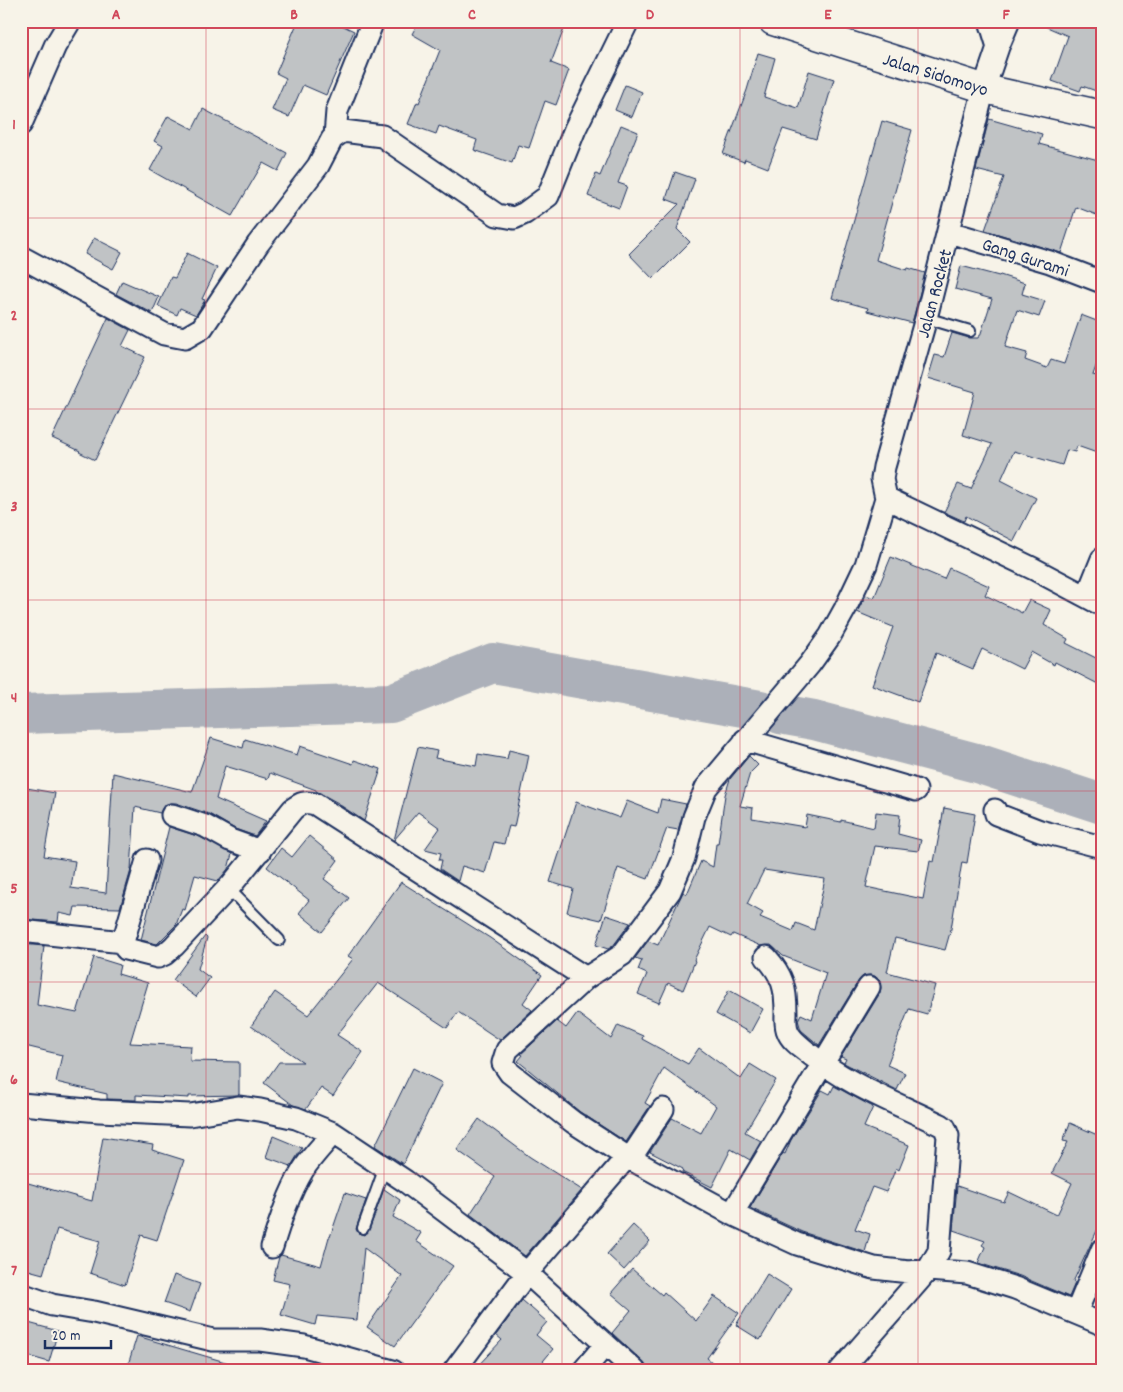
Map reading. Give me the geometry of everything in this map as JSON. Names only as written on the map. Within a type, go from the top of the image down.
[{"type":"main road","name":"Jalan Sidomoyo","points":[[773,21],[835,31],[984,88],[1102,115]]},
{"type":"street","points":[[21,124],[55,46],[70,21]]},
{"type":"street","points":[[335,136],[337,111],[372,21]]},
{"type":"street","points":[[21,257],[164,334],[184,338],[202,328],[258,244],[318,166],[332,139],[343,131],[382,136],[496,215],[514,218],[525,213],[548,196],[575,128],[628,21]]},
{"type":"street","points":[[990,21],[998,47]]},
{"type":"street","name":"Jalan Rocket","points":[[886,498],[882,479],[884,467],[949,232],[984,88],[1009,21]]},
{"type":"street","name":"Gang Gurami","points":[[949,232],[1050,262],[1102,282]]},
{"type":"street","points":[[1102,559],[1094,600],[1034,568],[886,498],[866,565],[830,636],[810,664],[706,788],[694,817],[684,858],[670,892],[622,955],[586,978],[507,1050],[503,1063],[510,1073],[566,1116],[629,1158],[732,1214],[797,1244],[874,1268],[909,1272],[928,1270],[967,1272],[1015,1288],[1102,1324]]},
{"type":"street","points":[[745,740],[916,790]]},
{"type":"street","points":[[148,860],[123,942],[126,948],[158,957],[165,954],[228,888],[260,852],[293,809],[307,802],[315,804],[586,978]]},
{"type":"street","points":[[995,810],[996,814],[1040,831],[1102,847]]},
{"type":"street","points":[[172,815],[205,826],[241,846],[260,852]]},
{"type":"street","points":[[21,932],[123,942]]},
{"type":"street","points":[[766,957],[776,968],[785,988],[787,1031],[797,1043],[823,1065],[895,1104],[941,1125],[948,1136],[939,1251],[928,1270],[840,1371]]},
{"type":"street","points":[[732,1214],[869,987]]},
{"type":"street","points":[[21,1104],[99,1111],[190,1115],[245,1108],[296,1118],[333,1133],[405,1181],[527,1273],[635,1371]]},
{"type":"street","points":[[454,1371],[527,1273],[629,1158],[663,1109]]},
{"type":"street","points":[[272,1247],[278,1225],[297,1181],[310,1160],[333,1133]]},
{"type":"street","points":[[1076,1313],[1102,1250]]},
{"type":"street","points":[[21,1294],[52,1305],[94,1312],[213,1340],[260,1340],[304,1346],[393,1371]]},
{"type":"street","points":[[583,1371],[605,1345]]},
{"type":"lane","points":[[926,318],[970,331]]},
{"type":"lane","points":[[228,888],[279,940]]},
{"type":"lane","points":[[363,1228],[385,1168]]},
{"type":"building","points":[[298,21],[333,21],[354,31],[326,95],[303,85],[289,117],[272,110],[286,78],[276,73]]},
{"type":"building","points":[[419,21],[567,21],[551,63],[569,70],[556,105],[545,101],[529,148],[518,145],[512,163],[474,150],[477,140],[439,126],[436,134],[408,124],[417,102],[419,103],[440,50],[412,34]]},
{"type":"building","points":[[1033,21],[1102,21],[1102,93],[1082,86],[1080,91],[1052,81],[1068,36]]},
{"type":"building","points":[[758,53],[775,58],[764,97],[798,108],[809,71],[834,79],[816,139],[783,129],[768,168],[745,159],[744,162],[723,154],[747,90]]},
{"type":"building","points":[[625,85],[642,92],[632,117],[615,110]]},
{"type":"building","points":[[203,109],[287,153],[278,171],[263,163],[232,216],[150,170],[163,146],[154,141],[168,116],[193,129]]},
{"type":"building","points":[[989,119],[1042,134],[1039,144],[1102,161],[1102,217],[1076,207],[1061,253],[985,230],[1004,177],[976,170]]},
{"type":"building","points":[[882,121],[912,130],[876,260],[907,270],[908,268],[925,273],[912,323],[867,311],[868,308],[832,298]]},
{"type":"building","points":[[621,125],[638,132],[618,183],[627,186],[619,208],[588,196],[596,174],[600,176]]},
{"type":"building","points":[[675,172],[695,179],[677,229],[690,242],[653,279],[629,254],[679,204],[666,199]]},
{"type":"building","points":[[94,238],[122,252],[113,269],[85,254]]},
{"type":"building","points":[[187,253],[217,268],[202,299],[205,300],[196,315],[180,308],[177,315],[158,306],[171,277],[175,278]]},
{"type":"building","points":[[961,266],[1025,283],[1022,294],[1045,301],[1039,317],[1017,310],[1005,347],[1027,353],[1025,360],[1047,368],[1051,360],[1064,364],[1081,315],[1102,323],[1102,349],[1093,375],[1102,378],[1102,439],[1097,453],[1077,446],[1075,452],[1067,450],[1062,465],[1014,451],[1001,480],[1036,498],[1014,541],[966,516],[964,521],[944,512],[958,484],[971,489],[992,444],[963,435],[975,392],[928,378],[935,355],[944,357],[952,333],[969,338],[978,338],[980,336],[992,299],[955,289]]},
{"type":"building","points":[[122,281],[159,297],[152,313],[116,294]]},
{"type":"building","points":[[108,318],[130,330],[122,346],[145,357],[95,460],[52,438]]},
{"type":"building","points":[[891,557],[944,579],[949,568],[989,586],[985,595],[1022,613],[1029,600],[1051,610],[1044,625],[1068,639],[1066,643],[1102,661],[1102,686],[1055,662],[1054,665],[1031,652],[1022,669],[982,649],[973,669],[936,653],[918,702],[872,685],[893,627],[857,612],[866,595],[874,598]]},
{"type":"building","points":[[211,738],[243,748],[245,739],[297,755],[300,746],[353,764],[354,760],[381,769],[364,821],[316,790],[270,773],[268,779],[225,766],[216,799],[266,821],[255,836],[235,829],[209,814],[176,803],[164,805],[160,813],[135,807],[131,870],[120,908],[75,907],[73,916],[59,913],[58,922],[21,919],[21,787],[55,793],[44,856],[75,861],[71,888],[106,893],[113,773],[192,792]]},
{"type":"building","points":[[418,747],[437,751],[435,758],[476,766],[478,754],[507,759],[509,750],[529,755],[514,827],[509,826],[504,844],[494,842],[485,873],[462,866],[458,881],[440,869],[442,860],[439,860],[441,853],[425,849],[440,828],[418,812],[394,840]]},
{"type":"building","points":[[749,756],[758,765],[750,773],[740,806],[753,808],[752,818],[805,827],[807,815],[841,822],[841,820],[874,828],[876,812],[900,815],[898,834],[921,840],[918,851],[875,846],[866,887],[923,899],[930,861],[934,862],[944,808],[975,814],[967,863],[962,862],[951,929],[945,950],[895,938],[887,972],[935,985],[927,1014],[909,1009],[887,1065],[905,1073],[897,1090],[844,1063],[846,1059],[841,1057],[880,993],[880,981],[875,976],[863,976],[859,980],[819,1045],[801,1030],[798,1020],[801,1014],[812,1019],[826,973],[783,956],[771,945],[761,946],[733,934],[731,937],[710,927],[694,960],[683,990],[668,983],[659,1003],[638,994],[647,974],[638,970],[642,960],[635,958],[648,941],[658,945],[683,892],[687,894],[701,861],[713,867],[725,795],[730,779]],"holes":[[[764,870],[825,879],[814,930],[796,923],[793,931],[760,917],[763,913],[747,904]]]},
{"type":"building","points":[[661,799],[686,804],[678,830],[667,828],[648,879],[618,868],[601,920],[567,912],[573,889],[550,882],[576,802],[620,818],[627,801],[658,813]]},
{"type":"building","points":[[169,827],[200,837],[232,854],[228,869],[218,881],[195,875],[185,910],[182,909],[176,925],[157,944],[141,940]]},
{"type":"building","points":[[309,836],[338,860],[324,879],[349,898],[322,932],[299,913],[309,900],[267,867],[281,848],[292,857]]},
{"type":"building","points":[[401,882],[490,938],[542,975],[523,1003],[532,1010],[500,1040],[458,1012],[447,1028],[378,983],[337,1035],[363,1052],[333,1096],[321,1088],[306,1109],[293,1105],[264,1083],[279,1062],[303,1062],[251,1026],[275,992],[308,1015],[353,959],[348,956]]},
{"type":"building","points":[[606,915],[630,923],[613,946],[608,949],[596,945]]},
{"type":"building","points":[[205,936],[207,938],[198,969],[210,978],[196,997],[173,980]]},
{"type":"building","points":[[21,944],[44,946],[37,1005],[77,1013],[94,957],[120,965],[118,974],[148,983],[130,1043],[191,1046],[190,1061],[239,1062],[239,1095],[189,1096],[189,1098],[136,1095],[136,1100],[107,1099],[107,1094],[56,1082],[62,1055],[21,1045]]},
{"type":"building","points":[[729,990],[763,1009],[750,1033],[716,1014]]},
{"type":"building","points":[[577,1013],[611,1039],[618,1025],[643,1036],[642,1039],[688,1064],[699,1048],[741,1079],[750,1064],[776,1080],[745,1132],[761,1141],[750,1160],[731,1149],[712,1187],[682,1172],[683,1169],[650,1152],[672,1118],[701,1133],[716,1106],[664,1068],[645,1103],[650,1106],[626,1142],[580,1112],[518,1061],[523,1055],[521,1054],[557,1021],[566,1028]]},
{"type":"building","points":[[413,1068],[442,1083],[403,1164],[375,1146]]},
{"type":"building","points":[[834,1086],[873,1107],[864,1127],[909,1145],[899,1170],[896,1168],[886,1192],[872,1187],[855,1229],[870,1234],[865,1252],[802,1232],[750,1208],[783,1153],[785,1154],[791,1140],[822,1090],[830,1094]]},
{"type":"building","points":[[479,1119],[530,1157],[582,1190],[525,1256],[470,1214],[495,1177],[457,1150]]},
{"type":"building","points":[[1070,1123],[1102,1137],[1102,1220],[1073,1282],[1075,1283],[1069,1297],[1020,1276],[978,1263],[985,1247],[982,1245],[985,1241],[953,1230],[957,1186],[1004,1202],[1009,1192],[1057,1215],[1072,1183],[1052,1173],[1068,1142],[1063,1141]]},
{"type":"building","points":[[273,1136],[302,1148],[291,1166],[266,1157]]},
{"type":"building","points":[[103,1137],[153,1145],[152,1150],[184,1160],[157,1240],[141,1235],[125,1285],[90,1273],[100,1241],[57,1229],[43,1274],[21,1268],[21,1181],[92,1201]]},
{"type":"building","points":[[384,1189],[400,1200],[393,1217],[421,1233],[416,1241],[453,1266],[395,1346],[367,1327],[402,1276],[364,1248],[357,1320],[317,1316],[315,1325],[281,1315],[290,1284],[273,1280],[279,1257],[281,1255],[321,1266],[345,1193],[366,1200],[356,1229],[358,1233],[364,1235],[369,1230]]},
{"type":"building","points":[[633,1225],[650,1241],[624,1270],[607,1254]]},
{"type":"building","points":[[632,1269],[662,1295],[664,1292],[696,1321],[714,1296],[739,1313],[707,1358],[723,1371],[647,1371],[643,1362],[612,1333],[631,1310],[611,1293]]},
{"type":"building","points":[[767,1274],[791,1289],[760,1340],[736,1325]]},
{"type":"building","points":[[174,1275],[200,1284],[190,1312],[164,1303]]},
{"type":"building","points":[[522,1300],[547,1322],[536,1335],[553,1349],[535,1371],[473,1371],[502,1340],[496,1335]]},
{"type":"building","points":[[21,1321],[58,1331],[49,1362],[21,1354]]},
{"type":"building","points":[[137,1336],[239,1366],[238,1371],[126,1371]]},
{"type":"waterway","points":[[21,714],[391,703],[493,663],[760,710]]},
{"type":"waterway","points":[[780,714],[814,720],[980,764],[1102,804]]}]
